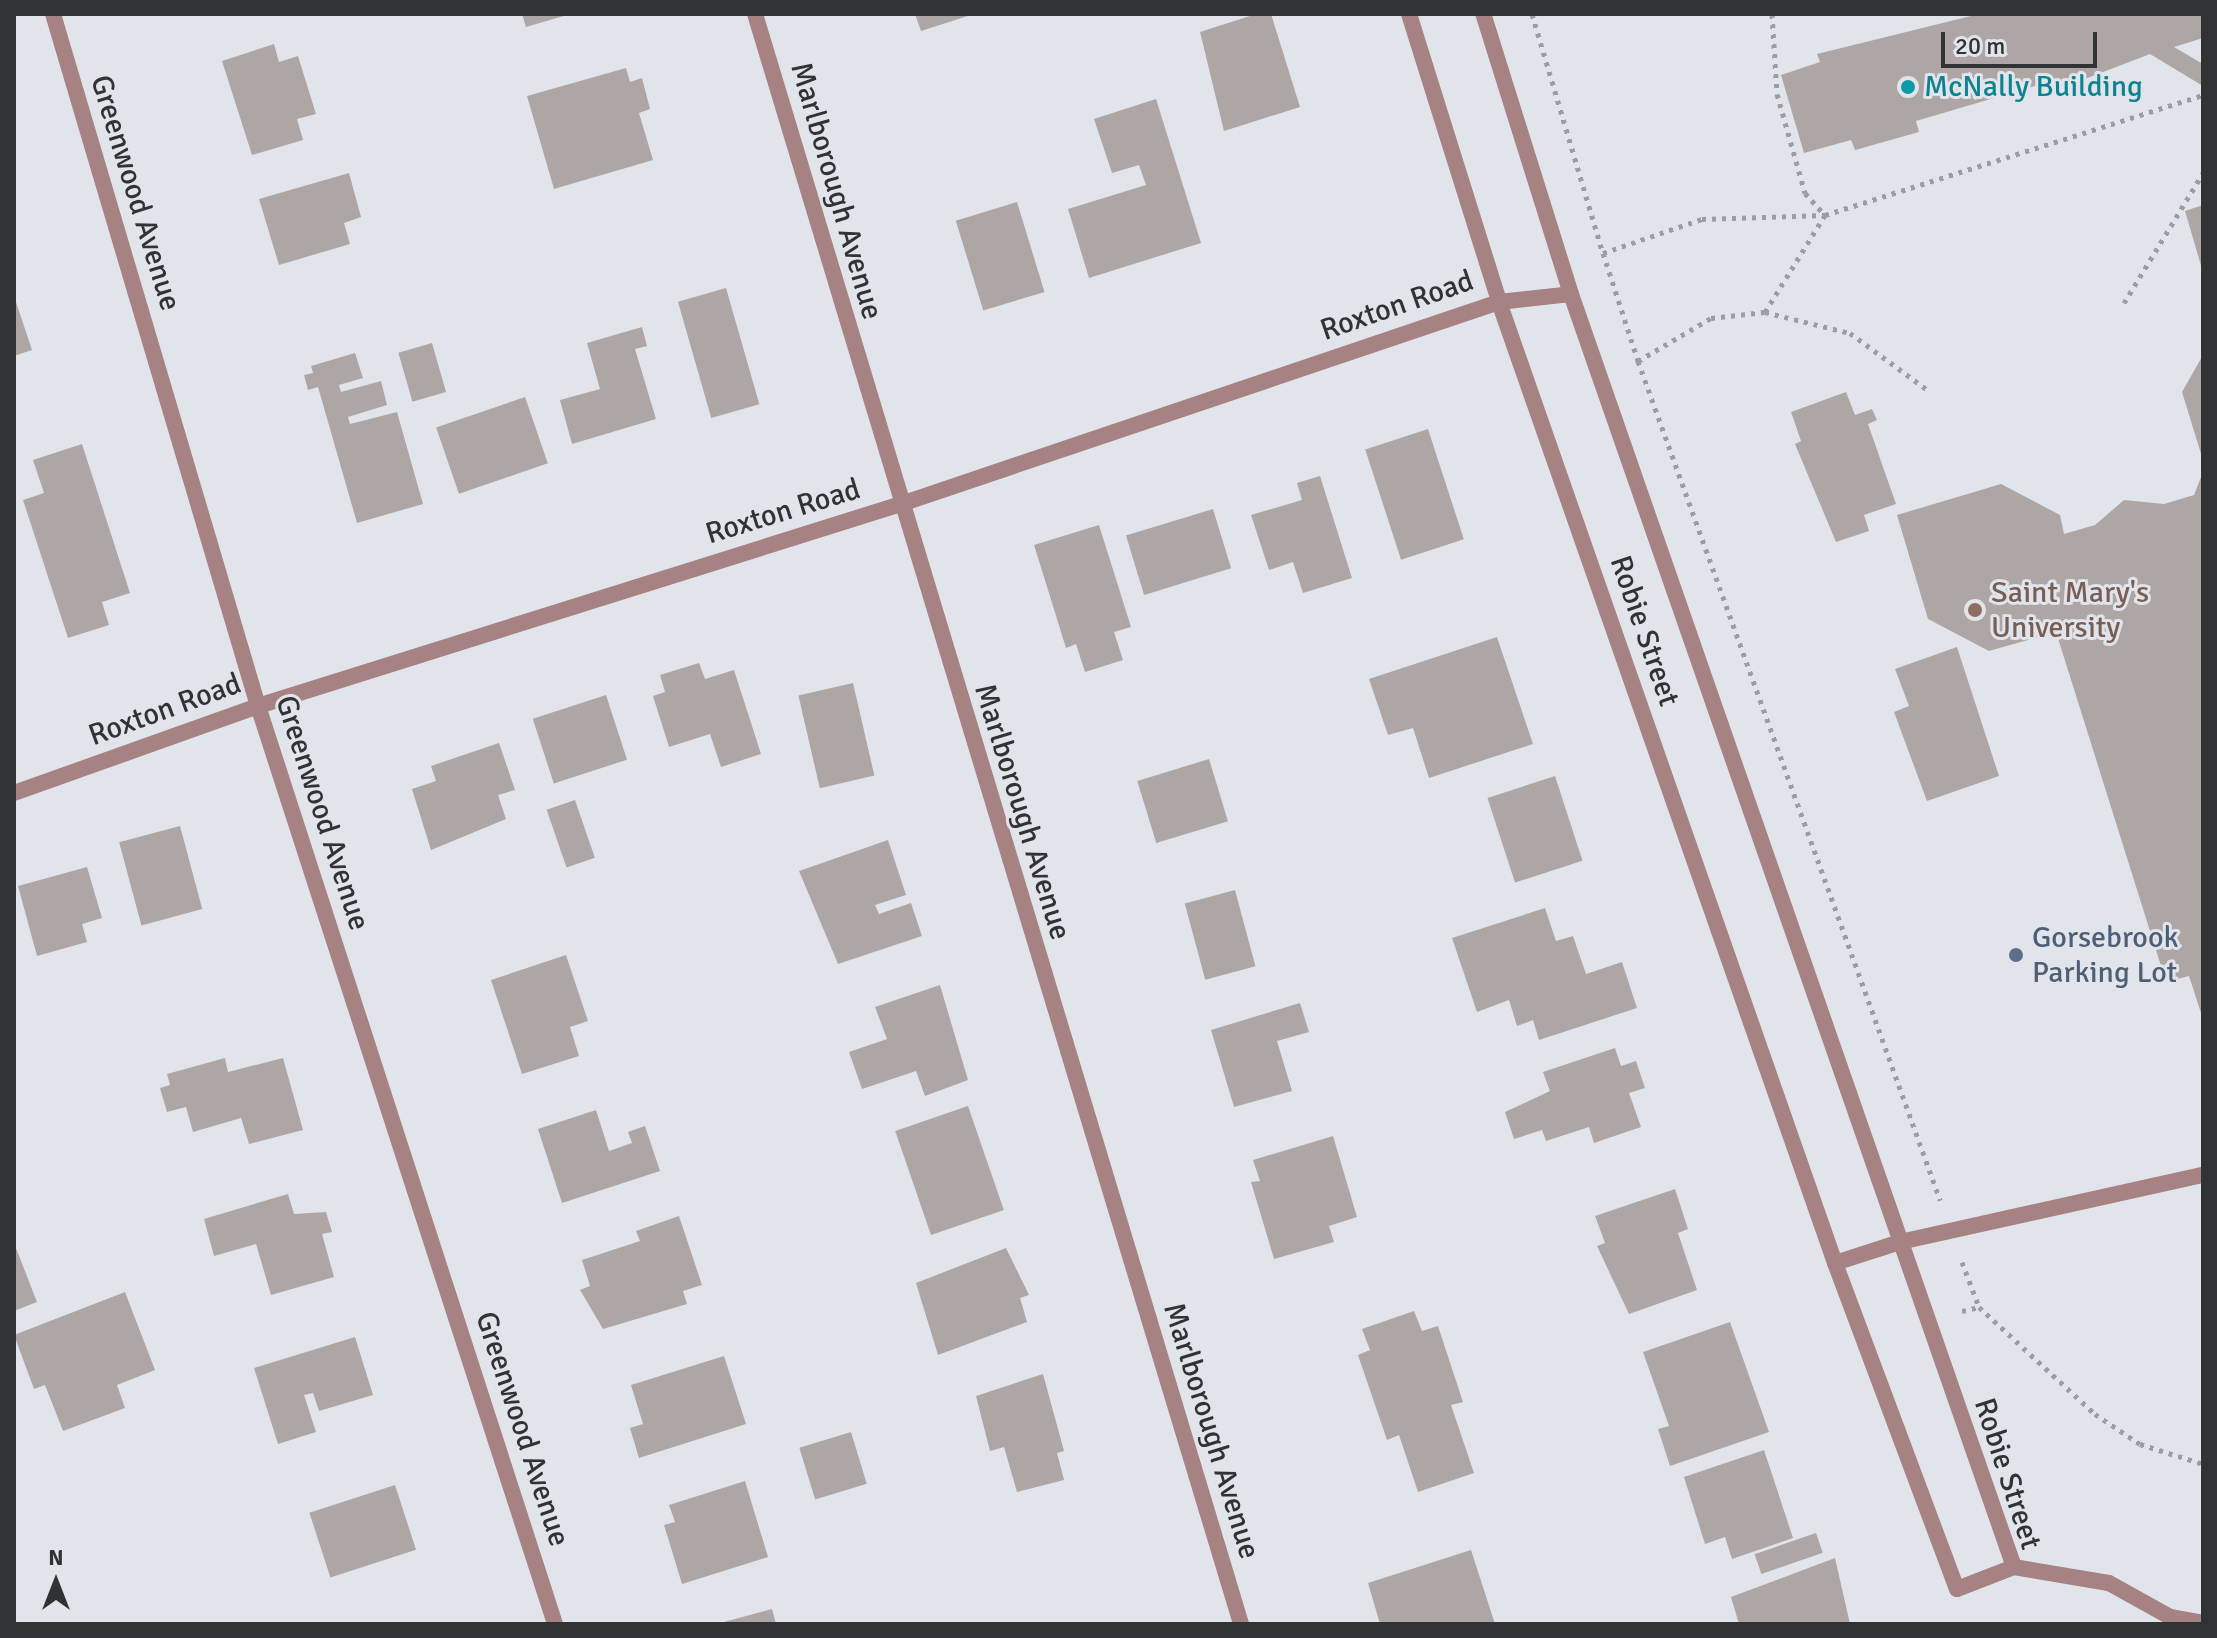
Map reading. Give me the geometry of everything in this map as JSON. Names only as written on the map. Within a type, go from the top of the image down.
[{"type":"street","name":"Greenwood Avenue","points":[[53,14],[258,706],[555,1624]]},
{"type":"street","name":"Marlborough Avenue","points":[[755,14],[898,505],[1241,1624]]},
{"type":"street","name":"Robie Street","points":[[1409,14],[1499,302],[1835,1263],[1957,1589],[2014,1567],[1925,1319],[1571,294],[1483,14]]},
{"type":"street","name":"Roxton Road","points":[[14,793],[258,706],[898,505],[1499,302],[1571,294]]},
{"type":"street","points":[[1835,1263],[1950,1230],[2203,1175]]},
{"type":"street","points":[[2014,1567],[2109,1583],[2170,1617],[2203,1623]]},
{"type":"path","points":[[1532,14],[1638,361],[1979,1307],[2095,1414],[2140,1444],[2203,1464]]},
{"type":"path","points":[[1772,14],[1777,94],[1805,193],[1825,215]]},
{"type":"path","points":[[1603,253],[1702,219],[1825,215],[2203,95]]},
{"type":"path","points":[[2124,303],[2203,173]]},
{"type":"path","points":[[1765,312],[1825,215]]},
{"type":"path","points":[[1638,361],[1711,318],[1765,312],[1850,333],[1929,391]]},
{"type":"path","points":[[1925,1319],[1979,1307]]},
{"type":"building","points":[[522,14],[567,14],[567,15],[526,27]]},
{"type":"building","points":[[915,14],[971,14],[971,15],[921,31]]},
{"type":"building","points":[[1256,14],[1271,14],[1300,107],[1224,131],[1200,32]]},
{"type":"building","name":"McNally Building","points":[[1979,14],[2203,14],[2203,38],[2174,47],[2203,64],[2203,86],[2150,54],[2051,92],[2048,82],[1916,121],[1919,132],[1855,150],[1851,140],[1804,153],[1781,75],[1820,62],[1817,54]]},
{"type":"building","points":[[274,44],[279,62],[298,56],[316,114],[297,119],[303,140],[252,155],[222,61]]},
{"type":"building","points":[[626,68],[630,82],[642,78],[650,109],[639,113],[653,160],[554,189],[527,96]]},
{"type":"building","points":[[1156,99],[1201,243],[1089,278],[1068,209],[1146,185],[1139,165],[1112,173],[1094,119]]},
{"type":"building","points":[[349,173],[361,217],[344,223],[350,244],[279,265],[259,199]]},
{"type":"building","points":[[1017,202],[1044,292],[983,311],[956,221]]},
{"type":"building","points":[[2203,205],[2203,269],[2202,269],[2185,211]]},
{"type":"building","points":[[726,288],[759,404],[711,418],[678,302]]},
{"type":"building","points":[[14,296],[32,350],[14,356]]},
{"type":"building","points":[[642,327],[647,346],[635,349],[656,419],[572,444],[560,400],[600,389],[587,343]]},
{"type":"building","points":[[432,343],[446,392],[412,402],[398,353]]},
{"type":"building","points":[[355,353],[363,378],[339,385],[341,392],[381,381],[387,405],[348,417],[350,424],[397,412],[423,504],[357,523],[318,387],[308,390],[304,375],[313,373],[311,366]]},
{"type":"building","points":[[2203,355],[2203,457],[2202,457],[2182,392]]},
{"type":"building","points":[[1846,392],[1855,415],[1872,409],[1877,420],[1868,424],[1896,504],[1864,515],[1869,531],[1836,542],[1795,444],[1801,441],[1791,412]]},
{"type":"building","points":[[525,397],[548,463],[459,494],[436,428]]},
{"type":"building","points":[[1428,429],[1464,539],[1401,560],[1365,449]]},
{"type":"building","points":[[82,444],[130,593],[102,602],[109,625],[68,638],[23,500],[44,493],[33,460]]},
{"type":"building","points":[[2203,472],[2202,1016],[2189,976],[2166,982],[2056,632],[1989,651],[1928,619],[1897,515],[2001,484],[2060,515],[2064,534],[2095,525],[2124,500],[2164,504],[2194,495]]},
{"type":"building","points":[[1320,476],[1352,578],[1303,593],[1293,562],[1269,570],[1251,515],[1302,500],[1297,483]]},
{"type":"building","points":[[1213,509],[1231,568],[1144,595],[1126,536]]},
{"type":"building","points":[[1099,525],[1131,627],[1114,632],[1123,660],[1085,672],[1076,644],[1066,648],[1034,545]]},
{"type":"building","points":[[1497,637],[1533,744],[1429,778],[1413,728],[1388,735],[1369,679]]},
{"type":"building","points":[[1957,647],[1999,776],[1927,801],[1894,712],[1909,706],[1895,669]]},
{"type":"building","points":[[699,663],[705,679],[734,670],[761,754],[721,767],[710,734],[669,747],[653,696],[665,692],[660,675]]},
{"type":"building","points":[[853,683],[874,776],[820,788],[798,696]]},
{"type":"building","points":[[606,695],[627,760],[554,783],[533,719]]},
{"type":"building","points":[[499,743],[515,790],[498,795],[506,819],[431,850],[412,789],[436,781],[431,766]]},
{"type":"building","points":[[1209,759],[1228,821],[1156,843],[1137,781]]},
{"type":"building","points":[[1555,776],[1583,861],[1515,883],[1487,798]]},
{"type":"building","points":[[575,800],[595,858],[566,867],[547,810]]},
{"type":"building","points":[[180,826],[202,909],[141,925],[119,842]]},
{"type":"building","points":[[888,840],[906,895],[875,905],[879,914],[911,903],[922,936],[838,964],[799,871]]},
{"type":"building","points":[[87,867],[102,918],[82,924],[87,942],[37,956],[18,886]]},
{"type":"building","points":[[1235,890],[1255,966],[1205,980],[1185,903]]},
{"type":"building","points":[[1545,908],[1556,941],[1573,936],[1586,974],[1622,962],[1637,1008],[1539,1040],[1533,1020],[1517,1026],[1509,1000],[1477,1012],[1452,938]]},
{"type":"building","points":[[566,955],[588,1021],[570,1027],[579,1056],[522,1074],[491,980]]},
{"type":"building","points":[[940,985],[968,1080],[925,1096],[916,1071],[862,1089],[849,1052],[887,1039],[875,1007]]},
{"type":"building","points":[[1300,1003],[1309,1032],[1277,1041],[1292,1091],[1234,1107],[1211,1030]]},
{"type":"building","points":[[1615,1048],[1621,1066],[1636,1061],[1645,1088],[1629,1093],[1641,1127],[1594,1143],[1589,1127],[1546,1141],[1542,1130],[1514,1139],[1505,1112],[1550,1091],[1543,1072]]},
{"type":"building","points":[[225,1058],[228,1072],[283,1058],[303,1130],[249,1144],[241,1118],[193,1132],[186,1107],[167,1112],[160,1088],[170,1085],[167,1074]]},
{"type":"building","points":[[968,1106],[1004,1210],[931,1235],[895,1131]]},
{"type":"building","points":[[596,1110],[609,1151],[632,1143],[628,1132],[645,1126],[660,1171],[562,1203],[538,1129]]},
{"type":"building","points":[[1333,1136],[1357,1217],[1329,1226],[1334,1242],[1274,1259],[1251,1182],[1260,1181],[1253,1160]]},
{"type":"building","points":[[1675,1189],[1688,1229],[1678,1233],[1697,1290],[1629,1314],[1597,1246],[1605,1243],[1595,1216]]},
{"type":"building","points":[[288,1194],[294,1214],[326,1212],[332,1232],[322,1234],[334,1277],[271,1295],[256,1244],[214,1256],[204,1219]]},
{"type":"building","points":[[679,1216],[702,1285],[683,1291],[687,1304],[603,1329],[580,1290],[590,1286],[582,1260],[640,1241],[636,1231]]},
{"type":"building","points":[[14,1243],[37,1302],[14,1311]]},
{"type":"building","points":[[1006,1248],[1029,1295],[1020,1298],[1027,1322],[938,1355],[916,1283]]},
{"type":"building","points":[[125,1292],[155,1370],[117,1385],[125,1408],[63,1431],[45,1385],[34,1389],[14,1335]]},
{"type":"building","points":[[1414,1311],[1422,1331],[1438,1326],[1463,1402],[1451,1405],[1474,1473],[1418,1492],[1399,1435],[1387,1440],[1358,1355],[1370,1350],[1362,1329]]},
{"type":"building","points":[[1730,1322],[1769,1432],[1670,1466],[1658,1429],[1669,1426],[1643,1352]]},
{"type":"building","points":[[355,1337],[373,1395],[319,1411],[313,1393],[304,1395],[316,1432],[278,1444],[254,1368]]},
{"type":"building","points":[[724,1356],[746,1424],[639,1458],[630,1428],[643,1424],[631,1385]]},
{"type":"building","points":[[1043,1374],[1064,1451],[1057,1453],[1064,1480],[1017,1492],[1004,1447],[990,1451],[976,1396]]},
{"type":"building","points":[[851,1432],[867,1484],[815,1499],[799,1448]]},
{"type":"building","points":[[1764,1450],[1793,1538],[1732,1559],[1725,1537],[1705,1544],[1684,1477]]},
{"type":"building","points":[[745,1481],[768,1557],[682,1584],[664,1525],[675,1522],[669,1505]]},
{"type":"building","points":[[395,1485],[416,1550],[330,1577],[309,1513]]},
{"type":"building","points":[[1816,1533],[1823,1553],[1761,1574],[1755,1554]]},
{"type":"building","points":[[1471,1550],[1495,1624],[1380,1624],[1368,1583]]},
{"type":"building","points":[[1835,1558],[1850,1624],[1739,1624],[1731,1597]]},
{"type":"building","points":[[772,1609],[776,1624],[720,1624],[720,1623]]},
{"type":"place","name":"McNally Building","points":[[1908,87]]},
{"type":"place","name":"Saint Mary's University","points":[[1975,610]]},
{"type":"place","name":"Gorsebrook Parking Lot","points":[[2016,955]]}]
